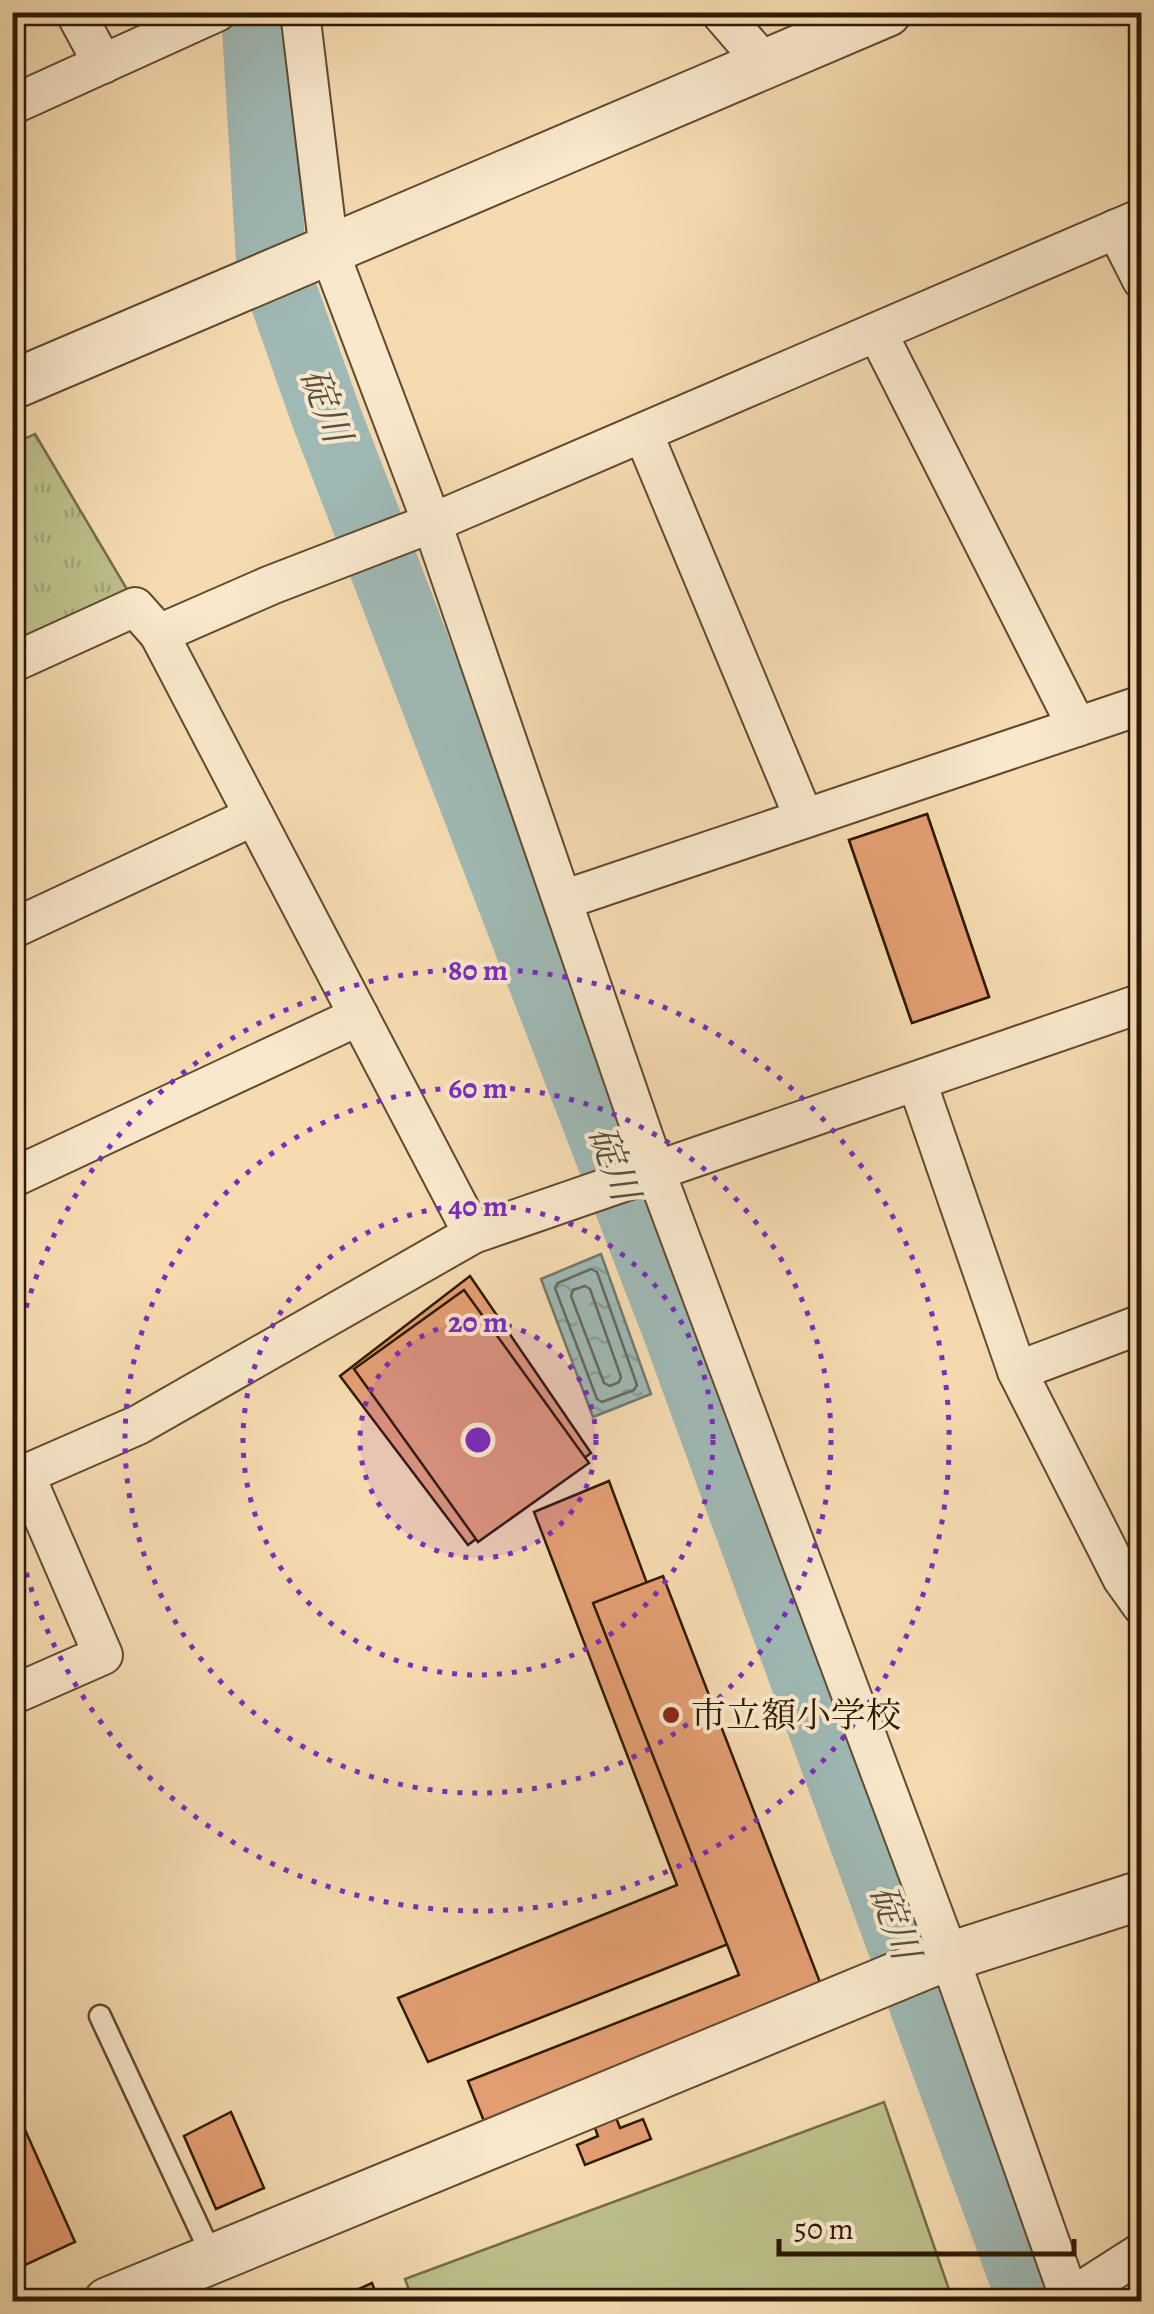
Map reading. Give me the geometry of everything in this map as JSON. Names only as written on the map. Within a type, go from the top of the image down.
[{"type":"street","points":[[75,12],[103,64]]},
{"type":"street","points":[[300,12],[297,265],[400,536],[563,900],[629,1178],[924,1965],[1071,2300],[1142,2252]]},
{"type":"street","points":[[720,12],[764,63]]},
{"type":"street","points":[[12,384],[888,12]]},
{"type":"street","points":[[12,105],[212,15]]},
{"type":"street","points":[[158,634],[400,536],[1129,224],[1142,280]]},
{"type":"street","points":[[876,332],[1076,726]]},
{"type":"street","points":[[643,432],[804,818]]},
{"type":"street","points":[[12,662],[135,608],[158,634],[473,1234]]},
{"type":"street","points":[[563,900],[1142,705]]},
{"type":"street","points":[[12,929],[254,816]]},
{"type":"street","points":[[12,1695],[103,1655],[19,1478],[138,1425],[473,1234],[1142,1003]]},
{"type":"street","points":[[12,1178],[359,1016]]},
{"type":"street","points":[[917,1082],[1017,1370],[1122,1578],[1142,1606]]},
{"type":"street","points":[[1017,1370],[1142,1324]]},
{"type":"street","points":[[108,2302],[924,1965],[1142,1895]]},
{"type":"lane","points":[[100,2016],[214,2258]]},
{"type":"green space","points":[[35,434],[128,591],[12,645],[12,444]]},
{"type":"green space","points":[[884,2102],[953,2301],[413,2301],[405,2279]]},
{"type":"water","points":[[601,1254],[651,1394],[593,1417],[541,1279]]},
{"type":"building","points":[[927,814],[989,997],[912,1023],[849,840]]},
{"type":"building","points":[[927,814],[989,997],[912,1023],[849,840]]},
{"type":"building","points":[[470,1276],[591,1453],[468,1545],[340,1376]]},
{"type":"building","points":[[464,1290],[589,1463],[478,1542],[354,1369]]},
{"type":"building","points":[[609,1481],[774,1926],[428,2062],[398,1998],[677,1885],[534,1512]]},
{"type":"building","points":[[663,1576],[833,2016],[611,2104],[620,2128],[643,2119],[651,2139],[585,2165],[577,2145],[598,2136],[590,2115],[495,2149],[468,2081],[739,1975],[593,1603]]},
{"type":"building","points":[[231,2112],[264,2188],[216,2209],[184,2136]]},
{"type":"building","points":[[18,2114],[75,2242],[12,2271],[12,2117]]},
{"type":"building","points":[[372,2283],[379,2302],[330,2302]]},
{"type":"waterway","name":"碇川","points":[[256,12],[271,260],[326,416],[676,1326],[1033,2302]]},
{"type":"place","name":"市立額小学校","points":[[671,1715]]}]
